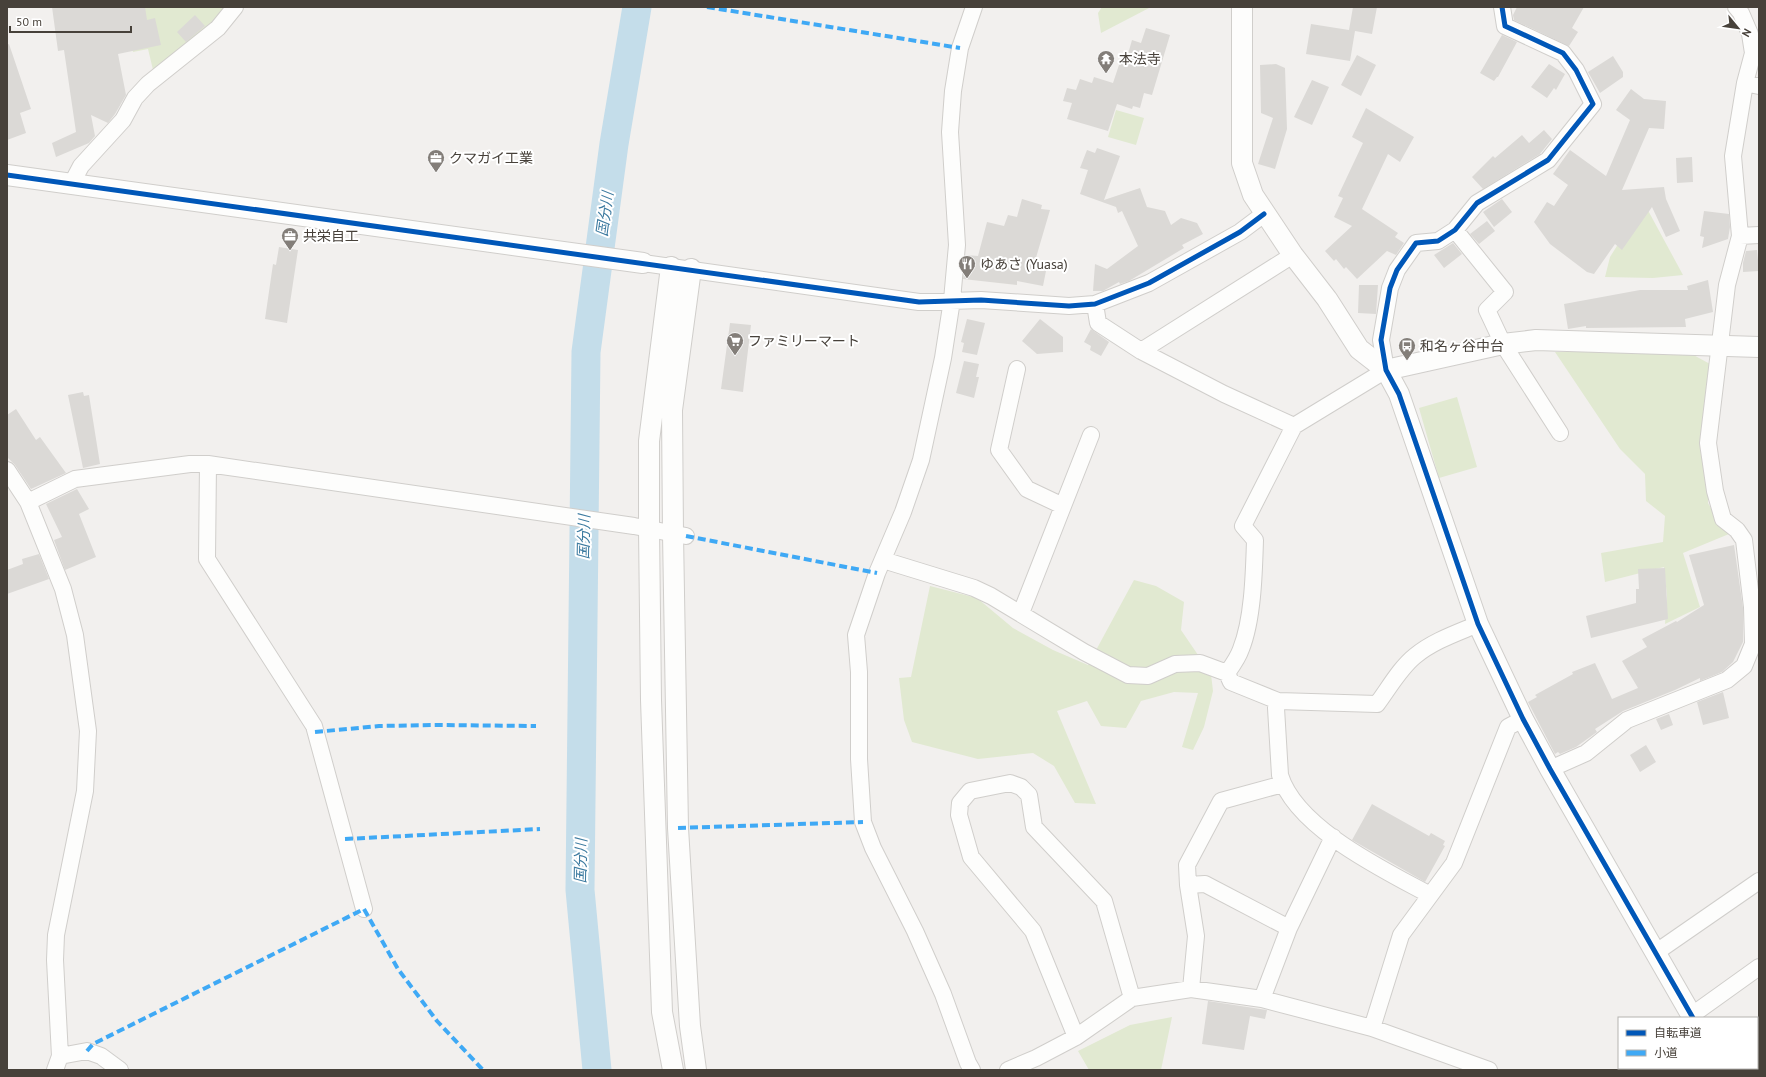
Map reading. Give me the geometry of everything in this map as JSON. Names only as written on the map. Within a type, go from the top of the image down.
[{"type":"street","points":[[71,185],[81,166],[123,120],[135,98],[148,84],[218,28],[235,7]]},
{"type":"street","points":[[972,1070],[968,1064],[940,987],[915,931],[873,848],[863,822],[859,759],[859,672],[856,635],[883,560],[903,512],[921,460],[943,358],[952,300],[957,245],[950,132],[953,91],[960,48],[974,7]]},
{"type":"street","points":[[1242,7],[1242,163],[1253,195],[1264,214],[1293,255],[1327,299],[1359,349],[1386,370]]},
{"type":"street","points":[[1502,7],[1505,26],[1564,53],[1576,70],[1593,104],[1548,160],[1477,203],[1455,230],[1438,241],[1416,243],[1396,270],[1390,288],[1381,340],[1386,370],[1399,394],[1478,624],[1523,719],[1550,769],[1692,1017],[1759,967]]},
{"type":"street","points":[[1550,769],[1586,753],[1627,720],[1727,680],[1744,666],[1753,644],[1753,569],[1744,540],[1737,530],[1723,518],[1715,491],[1708,443],[1713,390],[1720,347],[1727,285],[1740,236],[1733,156],[1752,84],[1753,53],[1750,34],[1741,13],[1736,7]]},
{"type":"street","points":[[7,175],[71,185],[550,249],[919,302],[981,300],[1069,306],[1095,304],[1149,282],[1240,232],[1264,214]]},
{"type":"street","points":[[1455,230],[1506,292],[1487,310],[1504,344],[1560,433]]},
{"type":"street","points":[[1740,236],[1759,235]]},
{"type":"street","points":[[1141,351],[1293,255]]},
{"type":"street","points":[[671,267],[649,441],[649,529],[651,708],[662,1012],[673,1070]]},
{"type":"street","points":[[691,269],[672,410],[679,535],[678,828],[690,1026],[696,1070]]},
{"type":"street","points":[[1095,304],[1098,323],[1141,351],[1224,394],[1294,426]]},
{"type":"street","points":[[1227,673],[1241,650],[1247,631],[1255,540],[1243,526],[1294,426],[1386,370],[1504,344],[1536,340],[1720,347],[1759,347]]},
{"type":"street","points":[[1017,369],[999,450],[1027,489],[1063,506]]},
{"type":"street","points":[[1021,613],[1091,435]]},
{"type":"street","points":[[28,502],[75,479],[190,464],[208,464],[625,525],[679,535]]},
{"type":"street","points":[[208,464],[207,559],[314,726],[364,909]]},
{"type":"street","points":[[9,476],[28,502],[63,589],[74,635],[88,731],[85,790],[56,935],[57,1063],[87,1050],[99,1063],[120,1070]]},
{"type":"street","points":[[883,560],[974,588],[1021,613],[1084,652],[1128,675],[1148,676],[1175,664],[1200,663],[1227,673],[1231,682],[1278,700],[1377,704],[1407,665],[1416,656],[1436,643],[1478,624]]},
{"type":"street","points":[[1278,700],[1276,716],[1280,775],[1283,784],[1300,810],[1333,837],[1380,868],[1430,895]]},
{"type":"street","points":[[1372,1028],[1401,935],[1454,862],[1508,727],[1523,719]]},
{"type":"street","points":[[1076,1037],[1033,932],[971,858],[959,814],[960,803],[970,791],[1010,783],[1021,787],[1029,795],[1034,827],[1104,901],[1132,998]]},
{"type":"street","points":[[1191,988],[1196,936],[1188,885],[1187,866],[1221,801],[1283,784]]},
{"type":"street","points":[[1262,998],[1289,928],[1333,837]]},
{"type":"street","points":[[1655,953],[1759,881]]},
{"type":"street","points":[[1188,885],[1206,884],[1289,928]]},
{"type":"street","points":[[1008,1070],[1036,1058],[1076,1037],[1132,998],[1191,988],[1262,998],[1372,1028],[1489,1070]]},
{"type":"green space","points":[[112,7],[228,7],[212,26],[154,74],[148,49],[133,52],[125,20]]},
{"type":"green space","points":[[1102,7],[1151,7],[1101,33],[1098,13]]},
{"type":"green space","points":[[1116,110],[1144,118],[1136,145],[1108,137]]},
{"type":"green space","points":[[1644,203],[1683,275],[1653,278],[1605,277],[1610,257]]},
{"type":"green space","points":[[1555,352],[1688,352],[1710,364],[1708,503],[1717,519],[1729,534],[1683,553],[1700,607],[1665,624],[1667,596],[1664,567],[1605,582],[1601,553],[1663,542],[1665,516],[1646,501],[1645,474],[1620,449]]},
{"type":"green space","points":[[1457,397],[1477,467],[1439,478],[1419,408]]},
{"type":"green space","points":[[1134,580],[1156,586],[1184,602],[1181,630],[1211,674],[1213,691],[1204,727],[1193,750],[1182,747],[1198,693],[1174,692],[1141,701],[1126,728],[1101,726],[1087,701],[1057,711],[1096,804],[1075,803],[1054,766],[1033,753],[978,759],[912,742],[904,720],[899,678],[911,677],[930,586],[977,598],[1013,628],[1053,650],[1088,665]]},
{"type":"green space","points":[[1172,1017],[1161,1070],[1089,1070],[1078,1051],[1130,1025]]},
{"type":"building","points":[[52,7],[145,7],[147,20],[155,18],[161,45],[118,54],[126,95],[115,114],[108,123],[91,115],[95,136],[89,143],[56,157],[52,143],[76,132],[64,50],[58,51]]},
{"type":"building","points":[[1353,7],[1377,7],[1372,34],[1355,31],[1350,61],[1306,54],[1311,24],[1349,30]]},
{"type":"building","points":[[1517,7],[1584,7],[1572,28],[1578,32],[1569,46],[1514,20],[1513,15]]},
{"type":"building","points":[[195,15],[205,26],[186,42],[177,32]]},
{"type":"building","points":[[1146,28],[1170,35],[1152,95],[1144,93],[1140,108],[1133,106],[1132,109],[1117,104],[1108,131],[1067,119],[1072,103],[1063,101],[1067,88],[1076,90],[1080,79],[1092,83],[1094,77],[1113,83],[1123,53],[1128,54],[1132,40],[1141,43]]},
{"type":"building","points":[[1502,35],[1517,42],[1498,77],[1494,81],[1480,73]]},
{"type":"building","points":[[9,44],[31,109],[20,113],[26,133],[7,140],[7,45]]},
{"type":"building","points":[[1357,55],[1376,65],[1361,96],[1341,85]]},
{"type":"building","points":[[1613,56],[1623,72],[1623,77],[1600,93],[1588,72]]},
{"type":"building","points":[[1276,64],[1285,68],[1287,129],[1275,169],[1258,164],[1273,118],[1261,113],[1260,65]]},
{"type":"building","points":[[1549,64],[1565,74],[1556,90],[1554,88],[1547,98],[1531,87]]},
{"type":"building","points":[[1312,80],[1329,87],[1312,125],[1294,117]]},
{"type":"building","points":[[1631,89],[1644,99],[1666,101],[1664,129],[1649,128],[1622,190],[1664,187],[1666,199],[1680,231],[1666,237],[1652,207],[1622,250],[1615,244],[1594,274],[1587,272],[1550,244],[1534,222],[1547,202],[1554,206],[1568,185],[1553,174],[1570,150],[1606,176],[1630,120],[1616,110]]},
{"type":"building","points":[[1366,108],[1414,137],[1400,162],[1388,154],[1362,209],[1398,233],[1395,237],[1404,243],[1396,255],[1387,251],[1357,279],[1346,267],[1344,269],[1336,259],[1334,261],[1325,251],[1352,226],[1334,217],[1343,198],[1338,196],[1363,143],[1352,137]]},
{"type":"building","points":[[1544,130],[1552,139],[1540,154],[1483,189],[1472,177],[1493,156],[1495,158],[1522,135],[1529,143]]},
{"type":"building","points":[[1097,148],[1120,156],[1104,200],[1140,188],[1147,207],[1165,211],[1171,225],[1181,218],[1197,223],[1203,234],[1182,245],[1184,248],[1129,281],[1120,284],[1119,282],[1103,291],[1093,291],[1095,264],[1107,269],[1138,246],[1122,211],[1118,213],[1116,207],[1080,194],[1088,170],[1080,168],[1087,150],[1095,153]]},
{"type":"building","points":[[1692,157],[1693,182],[1677,183],[1676,158]]},
{"type":"building","points":[[1022,199],[1042,205],[1041,209],[1050,210],[1035,261],[1046,262],[1043,286],[1017,281],[1017,285],[963,279],[966,255],[978,256],[987,222],[1004,226],[1008,215],[1017,217]]},
{"type":"building","points":[[1502,199],[1512,212],[1494,227],[1483,212]]},
{"type":"building","points":[[1704,211],[1729,214],[1730,227],[1728,239],[1702,248],[1704,237],[1700,236]]},
{"type":"building","points":[[1487,221],[1495,231],[1479,244],[1470,234]]},
{"type":"building","points":[[1453,243],[1462,254],[1444,268],[1434,255]]},
{"type":"building","points":[[279,247],[298,250],[287,323],[265,319],[273,264],[276,265]]},
{"type":"building","points":[[1757,250],[1759,271],[1743,272],[1743,263],[1746,251]]},
{"type":"building","points":[[1708,280],[1713,312],[1685,319],[1686,327],[1586,328],[1586,326],[1568,329],[1564,304],[1640,290],[1688,290],[1687,286]]},
{"type":"building","points":[[1359,285],[1378,285],[1376,314],[1358,313]]},
{"type":"building","points":[[967,319],[985,323],[977,355],[962,352],[964,343],[961,342]]},
{"type":"building","points":[[1040,319],[1063,337],[1063,352],[1037,354],[1022,341]]},
{"type":"building","points":[[730,323],[751,325],[743,392],[721,389]]},
{"type":"building","points":[[1091,329],[1109,342],[1101,356],[1090,350],[1091,346],[1084,342]]},
{"type":"building","points":[[964,361],[979,364],[976,377],[979,377],[974,398],[956,393]]},
{"type":"building","points":[[83,392],[84,396],[89,395],[100,464],[83,468],[68,395]]},
{"type":"building","points":[[16,409],[36,440],[40,437],[66,473],[31,489],[15,465],[7,457],[7,415]]},
{"type":"building","points":[[77,489],[89,509],[79,514],[96,557],[65,570],[54,540],[62,537],[46,504]]},
{"type":"building","points":[[1734,545],[1743,608],[1743,642],[1733,662],[1722,672],[1700,681],[1700,678],[1623,711],[1595,729],[1597,732],[1576,747],[1560,754],[1558,752],[1555,754],[1528,702],[1537,697],[1535,695],[1573,674],[1572,672],[1595,663],[1612,699],[1638,688],[1622,661],[1647,647],[1642,639],[1676,621],[1677,622],[1704,605],[1689,555]]},
{"type":"building","points":[[39,554],[49,579],[7,594],[7,570],[23,564],[22,559]]},
{"type":"building","points":[[1665,568],[1668,619],[1591,638],[1586,616],[1636,603],[1636,589],[1639,589],[1638,569]]},
{"type":"building","points":[[1723,692],[1729,718],[1703,725],[1697,702]]},
{"type":"building","points":[[1669,714],[1673,725],[1661,730],[1656,719]]},
{"type":"building","points":[[1646,745],[1656,762],[1640,772],[1630,755]]},
{"type":"building","points":[[1372,804],[1429,836],[1431,833],[1445,841],[1443,845],[1445,846],[1425,882],[1352,840]]},
{"type":"building","points":[[1208,1001],[1267,1010],[1265,1019],[1250,1016],[1244,1050],[1202,1044]]},
{"type":"waterway","name":"国分川","points":[[597,1070],[580,890],[586,352],[614,144],[637,7]]},
{"type":"marked path","points":[[707,7],[960,48]]},
{"type":"marked path","points":[[686,536],[877,573]]},
{"type":"marked path","points":[[315,732],[379,726],[536,726]]},
{"type":"marked path","points":[[678,828],[863,822]]},
{"type":"marked path","points":[[345,839],[540,829]]},
{"type":"marked path","points":[[87,1051],[93,1044],[364,909],[398,969],[437,1021],[483,1070]]},
{"type":"cycle path","points":[[1502,7],[1505,26],[1563,53],[1576,70],[1593,104],[1548,160],[1477,203],[1455,230],[1438,241],[1416,243],[1397,270],[1390,288],[1381,340],[1386,370],[1399,394],[1478,624],[1523,719],[1550,769],[1692,1017]]},
{"type":"cycle path","points":[[7,175],[919,302],[981,300],[1069,306],[1095,304],[1149,283],[1240,232],[1264,214]]},
{"type":"place","name":"本法寺","points":[[1106,74]]},
{"type":"place","name":"クマガイ工業","points":[[436,173]]},
{"type":"place","name":"共栄自工","points":[[290,251]]},
{"type":"place","name":"ゆあさ (Yuasa)","points":[[967,279]]},
{"type":"place","name":"ファミリーマート","points":[[735,356]]},
{"type":"place","name":"和名ヶ谷中台","points":[[1407,361]]}]
